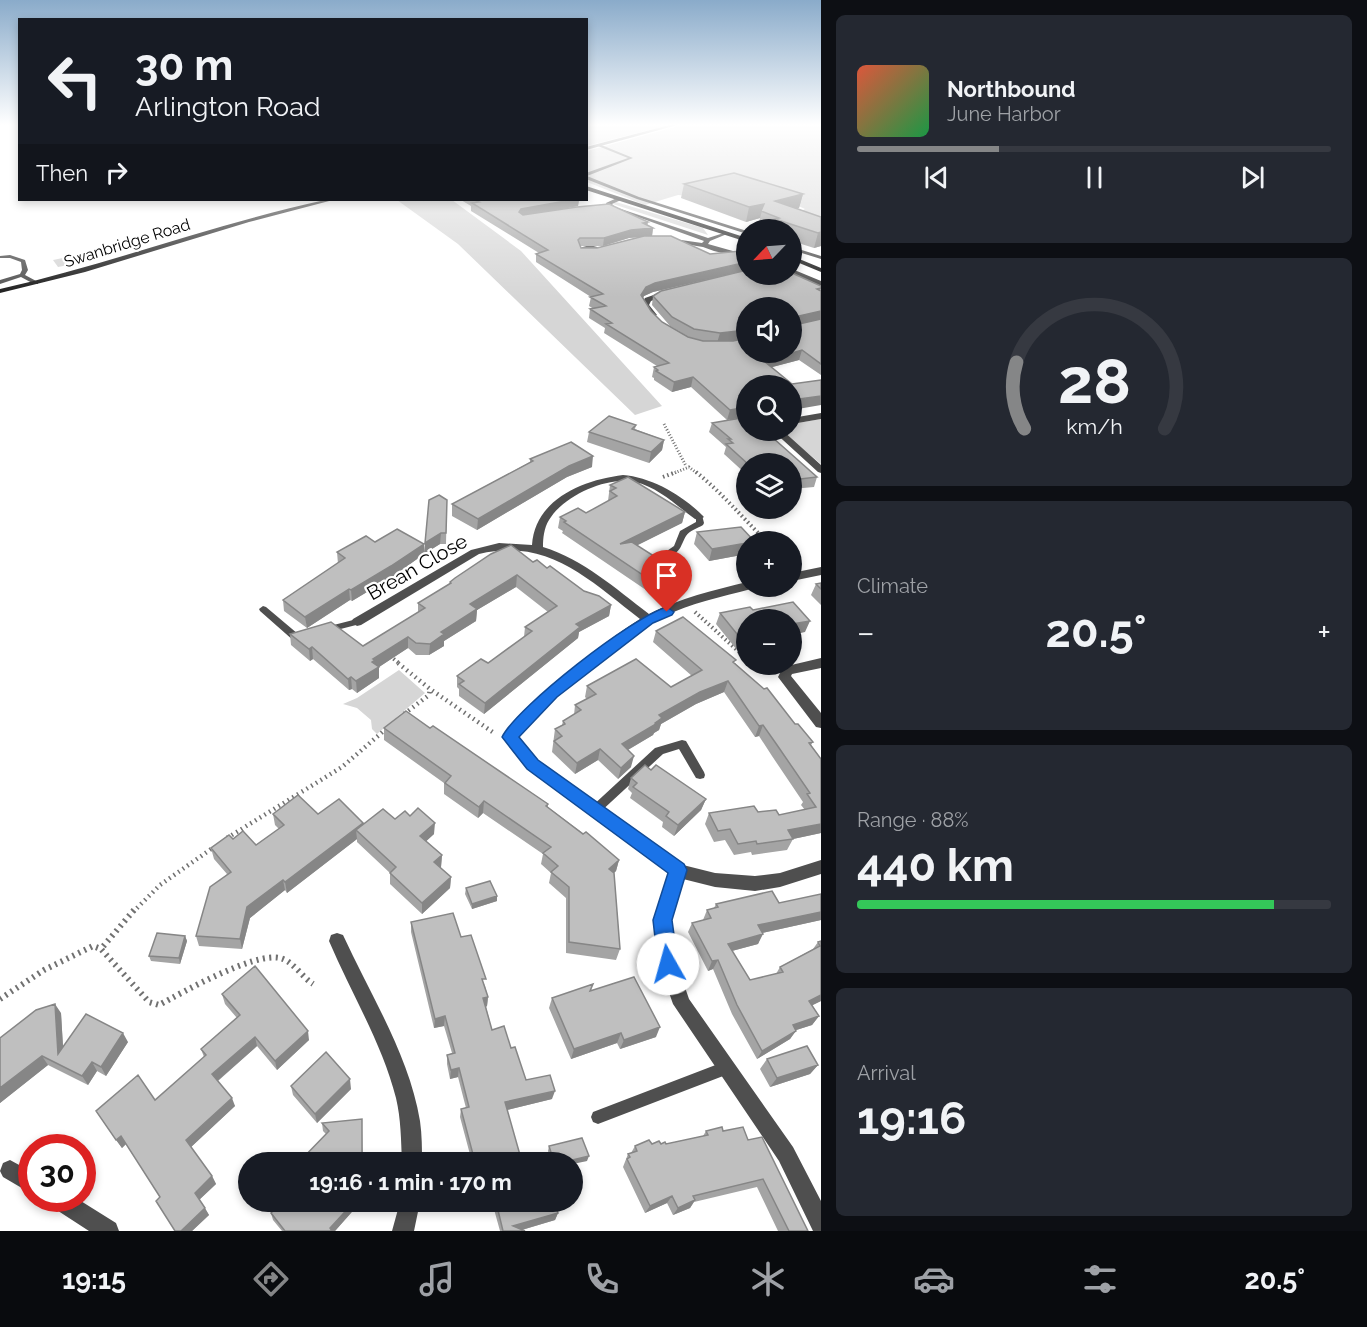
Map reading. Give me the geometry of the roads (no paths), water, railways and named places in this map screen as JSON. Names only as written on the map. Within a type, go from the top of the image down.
[{"type":"street","points":[[588,189],[736,236]]},
{"type":"street","points":[[612,207],[608,204],[619,199]]},
{"type":"street","name":"Swanbridge Road","points":[[0,291],[102,266],[284,210],[325,201]]},
{"type":"street","points":[[595,209],[612,207],[736,253]]},
{"type":"street","points":[[663,239],[706,242],[725,233]]},
{"type":"street","points":[[606,251],[614,248]]},
{"type":"street","points":[[802,262],[821,270]]},
{"type":"street","points":[[802,275],[821,284]]},
{"type":"street","points":[[656,319],[645,305],[648,300],[676,290]]},
{"type":"street","points":[[802,419],[821,416]]},
{"type":"street","points":[[788,441],[821,470]]},
{"type":"street","points":[[537,549],[537,535],[543,519],[575,492],[591,484],[618,478],[636,479],[648,484],[699,517]]},
{"type":"street","name":"Brean Close","points":[[357,622],[475,552],[499,546],[537,549],[558,554],[574,562],[648,619]]},
{"type":"street","points":[[802,575],[821,571]]},
{"type":"street","points":[[736,589],[686,604],[648,619],[551,693],[509,737],[532,765],[678,870],[703,879],[731,883],[778,880],[821,867]]},
{"type":"street","points":[[821,663],[788,670],[784,677],[821,723]]},
{"type":"street","points":[[678,870],[663,920],[668,964],[682,1004],[786,1154],[821,1223]]},
{"type":"street","points":[[337,941],[370,1006],[396,1068],[410,1121],[412,1152]]},
{"type":"street","points":[[10,1170],[18,1175]]},
{"type":"street","points":[[78,1212],[108,1231]]},
{"type":"street","points":[[403,1231],[408,1212]]},
{"type":"lane","points":[[600,181],[652,202],[736,229]]},
{"type":"lane","points":[[802,251],[821,258]]},
{"type":"lane","points":[[0,257],[18,258],[23,261],[25,270],[22,275],[0,282]]},
{"type":"lane","points":[[22,275],[36,283]]},
{"type":"lane","points":[[668,553],[678,547],[683,533],[700,523],[699,517]]},
{"type":"lane","points":[[263,609],[297,639],[308,635]]},
{"type":"lane","points":[[319,631],[357,622]]},
{"type":"lane","points":[[594,811],[658,751],[682,744],[700,775]]},
{"type":"lane","points":[[598,1117],[726,1068]]}]
